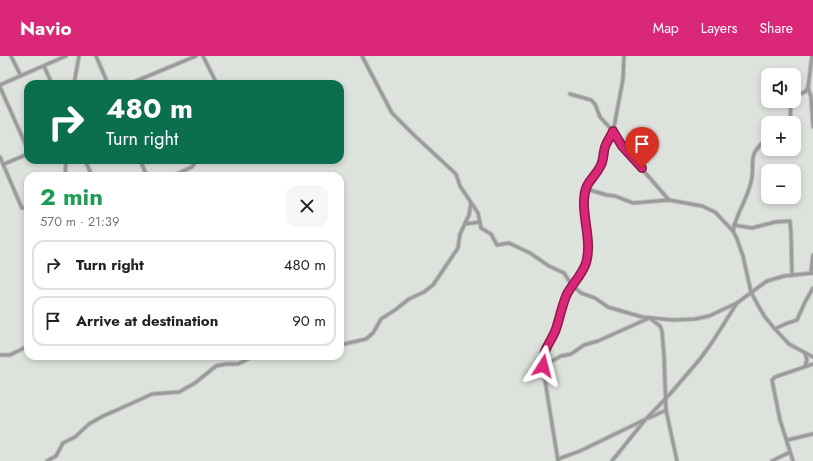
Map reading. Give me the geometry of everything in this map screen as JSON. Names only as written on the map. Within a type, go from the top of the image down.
[{"type":"street","points":[[12,56],[21,76]]},
{"type":"street","points":[[24,141],[0,86],[66,56]]},
{"type":"street","points":[[75,80],[79,56]]},
{"type":"street","points":[[96,56],[106,80]]},
{"type":"street","points":[[139,80],[196,56]]},
{"type":"street","points":[[203,56],[214,80]]},
{"type":"street","points":[[362,56],[392,113],[454,172],[460,186],[478,215],[482,229],[491,234],[496,245],[509,243],[530,253],[549,266],[564,273],[572,285],[581,293],[594,298],[608,307],[650,318],[673,320],[701,318],[737,303],[768,281],[792,275],[812,273],[813,255]]},
{"type":"street","points":[[624,56],[623,79],[613,131],[605,147],[602,163],[589,181],[586,189],[584,207],[588,252],[584,270],[572,285],[560,311],[554,334],[546,348],[543,359],[558,460],[666,410]]},
{"type":"street","points":[[812,56],[808,88],[811,96],[813,127]]},
{"type":"street","points":[[44,66],[50,80]]},
{"type":"street","points":[[801,93],[808,88]]},
{"type":"street","points":[[570,94],[591,100],[593,102],[600,116],[613,131],[622,146],[669,200]]},
{"type":"street","points":[[733,231],[736,217],[748,194],[752,180],[754,155],[761,145]]},
{"type":"street","points":[[4,164],[24,156]]},
{"type":"street","points":[[0,157],[21,206],[22,208],[24,207]]},
{"type":"street","points":[[181,172],[192,167],[194,164]]},
{"type":"street","points":[[586,189],[615,196],[634,203],[669,200],[707,207],[715,212],[733,231],[743,256],[751,292],[759,307],[775,329],[789,344],[813,357]]},
{"type":"street","points":[[344,344],[366,338],[373,333],[381,319],[407,300],[431,287],[458,248],[460,234],[470,212],[471,203]]},
{"type":"street","points":[[734,225],[752,228],[775,222],[790,221],[792,275]]},
{"type":"street","points":[[465,224],[480,222]]},
{"type":"street","points":[[775,329],[798,320],[805,302],[813,288]]},
{"type":"street","points":[[612,461],[645,420],[665,399],[709,346],[737,303]]},
{"type":"street","points":[[543,366],[561,356],[570,354],[584,345],[598,341],[650,318]]},
{"type":"street","points":[[650,318],[660,326],[662,331],[666,410],[677,461]]},
{"type":"street","points":[[0,354],[10,355],[24,348]]},
{"type":"street","points":[[805,353],[807,360],[805,366]]},
{"type":"street","points":[[47,461],[56,456],[63,443],[75,437],[89,424],[100,417],[152,394],[179,392],[195,383],[216,366],[238,364],[246,360]]},
{"type":"street","points":[[793,461],[780,420],[772,380],[775,377],[813,364]]},
{"type":"street","points":[[787,440],[813,434]]},
{"type":"street","points":[[772,461],[790,452]]},
{"type":"route","points":[[543,366],[544,353],[554,334],[560,311],[572,285],[584,270],[588,252],[584,198],[589,181],[600,168],[605,147],[613,131],[622,146],[642,168]]}]
